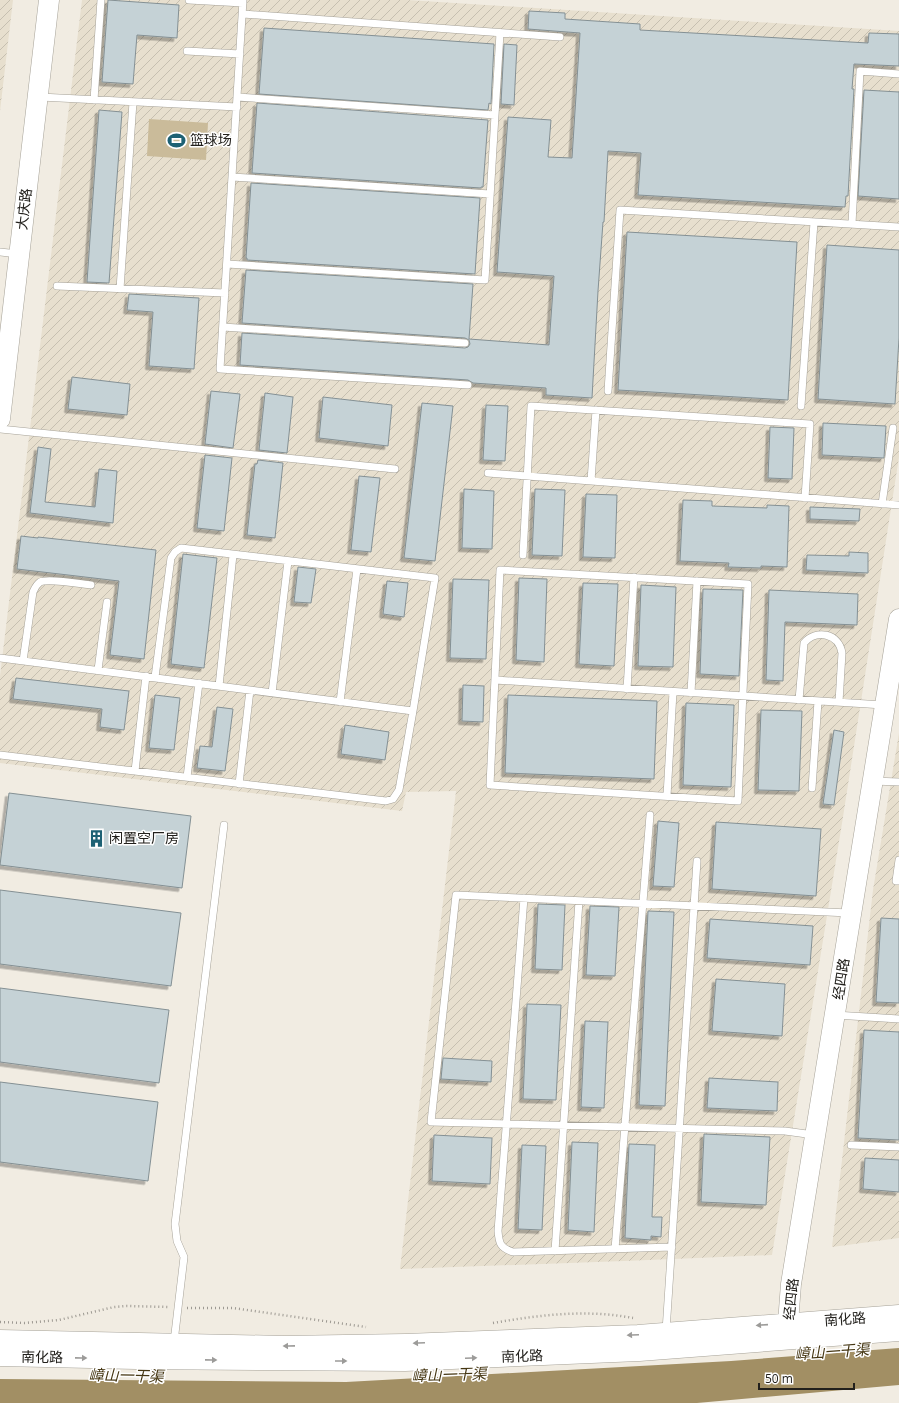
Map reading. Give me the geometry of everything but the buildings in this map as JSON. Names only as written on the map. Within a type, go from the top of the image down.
[{"type":"main road","name":"大庆路","points":[[0,419],[10,253],[38,97],[49,0]]},
{"type":"main road","name":"经四路","points":[[788,1332],[791,1284],[899,619]]},
{"type":"main road","name":"南化路","points":[[788,1332],[899,1315]]},
{"type":"main road","name":"南化路","points":[[0,1340],[173,1351],[405,1361],[788,1332],[899,1331]]},
{"type":"main road","name":"南化路","points":[[0,1356],[173,1351]]},
{"type":"lane","points":[[94,100],[101,0]]},
{"type":"lane","points":[[189,0],[243,2],[220,369],[468,385]]},
{"type":"lane","points":[[243,14],[560,37]]},
{"type":"lane","points":[[227,264],[485,280],[500,33]]},
{"type":"lane","points":[[187,51],[240,54]]},
{"type":"lane","points":[[852,224],[860,71],[899,74]]},
{"type":"lane","points":[[38,97],[237,107]]},
{"type":"lane","points":[[237,97],[495,115]]},
{"type":"lane","points":[[120,289],[133,102]]},
{"type":"lane","points":[[232,177],[490,194]]},
{"type":"lane","points":[[608,391],[620,210],[899,227]]},
{"type":"lane","points":[[801,406],[814,222]]},
{"type":"lane","points":[[57,286],[225,293]]},
{"type":"lane","points":[[223,326],[465,343]]},
{"type":"lane","points":[[523,555],[531,406],[810,424],[805,498]]},
{"type":"lane","points":[[591,481],[596,410]]},
{"type":"lane","points":[[882,504],[893,428]]},
{"type":"lane","points":[[0,429],[395,469]]},
{"type":"lane","points":[[488,473],[899,505]]},
{"type":"lane","points":[[0,755],[386,801],[393,798],[399,790],[435,578],[181,548],[175,552],[171,558],[155,677]]},
{"type":"lane","points":[[219,686],[234,554]]},
{"type":"lane","points":[[272,693],[288,561]]},
{"type":"lane","points":[[340,702],[357,569]]},
{"type":"lane","points":[[500,570],[697,581],[748,584],[738,801],[490,785],[500,570]]},
{"type":"lane","points":[[628,689],[634,578]]},
{"type":"lane","points":[[23,661],[33,592],[36,585],[42,581],[91,585]]},
{"type":"lane","points":[[691,693],[697,581]]},
{"type":"lane","points":[[98,670],[107,602]]},
{"type":"lane","points":[[799,700],[804,643],[808,639],[820,635],[835,638],[841,648],[839,702]]},
{"type":"lane","points":[[0,658],[155,677],[413,712]]},
{"type":"lane","points":[[136,771],[146,676]]},
{"type":"lane","points":[[495,680],[885,705]]},
{"type":"lane","points":[[187,777],[199,683]]},
{"type":"lane","points":[[238,784],[250,690]]},
{"type":"lane","points":[[667,796],[673,692]]},
{"type":"lane","points":[[812,788],[818,701]]},
{"type":"lane","points":[[873,781],[899,782]]},
{"type":"lane","points":[[615,1249],[650,815]]},
{"type":"lane","points":[[173,1351],[184,1257],[182,1249],[177,1241],[175,1224],[224,826]]},
{"type":"lane","points":[[899,860],[896,881],[899,881]]},
{"type":"lane","points":[[665,1341],[697,861]]},
{"type":"lane","points":[[815,1136],[785,1131],[431,1122],[456,895],[852,913]]},
{"type":"lane","points":[[524,898],[498,1231],[501,1246],[506,1250],[513,1252],[672,1247]]},
{"type":"lane","points":[[555,1251],[580,901]]},
{"type":"lane","points":[[835,1014],[899,1019]]},
{"type":"lane","points":[[851,1145],[899,1147]]},
{"type":"path","points":[[0,1322],[24,1323],[59,1320],[120,1306],[233,1308],[372,1328]]},
{"type":"path","points":[[493,1323],[531,1316],[569,1314],[601,1314],[635,1319]]},
{"type":"shaded area","points":[[0,0],[13,0],[0,111]]},
{"type":"shaded area","points":[[82,0],[407,0],[899,31],[899,457],[843,817],[772,1255],[400,1269],[456,791],[406,792],[402,811],[0,763],[0,676]]},
{"type":"shaded area","name":"篮球场","points":[[149,119],[208,123],[206,160],[147,156]]},
{"type":"shaded area","points":[[899,733],[899,1238],[832,1247],[873,890]]},
{"type":"shaded area","points":[[899,1348],[899,1385],[697,1403],[0,1403],[0,1379],[346,1382],[731,1361]]},
{"type":"place","name":"篮球场","points":[[177,140]]},
{"type":"place","name":"闲置空厂房","points":[[96,838]]},
{"type":"water label","name":"嶂山一干渠","points":[[832,1352]]},
{"type":"water label","name":"嶂山一干渠","points":[[449,1375]]},
{"type":"water label","name":"嶂山一干渠","points":[[126,1376]]}]
